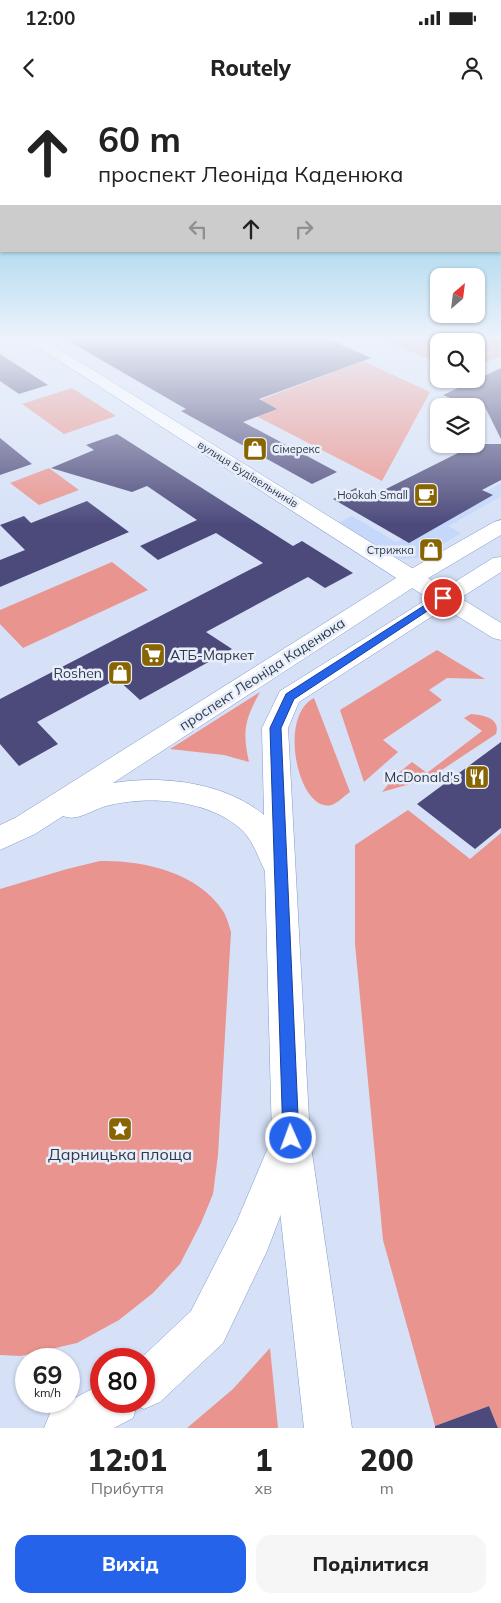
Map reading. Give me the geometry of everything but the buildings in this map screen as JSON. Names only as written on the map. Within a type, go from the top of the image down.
[{"type":"main road","name":"вулиця Будівельників","points":[[131,401],[501,633]]},
{"type":"main road","name":"проспект Леоніда Каденюка","points":[[12,832],[412,578],[501,526]]},
{"type":"main road","points":[[328,1428],[291,1138],[275,728],[282,708],[289,697],[501,563]]},
{"type":"main road","points":[[12,832],[103,796],[138,792],[190,795],[213,800],[227,806],[253,822],[270,846],[281,872]]},
{"type":"main road","points":[[155,1376],[207,1327],[252,1236],[291,1138]]},
{"type":"main road","points":[[68,1428],[95,1413]]},
{"type":"shaded area","points":[[31,401],[92,401],[116,416],[64,434],[22,404]]},
{"type":"shaded area","points":[[258,401],[425,401],[382,481],[246,411],[247,405]]},
{"type":"shaded area","points":[[49,468],[79,490],[39,505],[10,483]]},
{"type":"shaded area","points":[[501,483],[501,497],[448,526],[461,533],[422,557],[404,559],[389,557],[336,524],[352,516],[396,542]]},
{"type":"shaded area","points":[[112,562],[148,590],[23,648],[0,624],[0,610]]},
{"type":"shaded area","points":[[437,650],[485,679],[447,678],[429,690],[442,700],[383,740],[398,752],[364,782],[340,710]]},
{"type":"shaded area","points":[[260,692],[246,726],[245,733],[249,762],[224,755],[170,749]]},
{"type":"shaded area","points":[[314,698],[350,792],[334,804],[322,805],[311,796],[303,782],[297,764],[296,725],[303,709]]},
{"type":"shaded area","points":[[471,714],[490,718],[496,724],[496,734],[428,779],[382,792],[396,775],[412,762],[427,773],[482,731],[464,718]]},
{"type":"shaded area","points":[[408,810],[470,859],[501,833],[501,1428],[498,1428],[489,1406],[435,1426],[383,1240],[355,944],[355,845]]},
{"type":"shaded area","name":"Дарницька площа","points":[[100,861],[116,861],[151,866],[168,871],[199,887],[212,898],[223,911],[228,922],[231,932],[218,1155],[213,1194],[201,1223],[180,1264],[153,1293],[119,1320],[77,1343],[55,1348],[15,1348],[15,1356],[0,1355],[0,889]]},
{"type":"shaded area","points":[[270,1348],[278,1428],[187,1428],[233,1389]]},
{"type":"place","name":"Сімерекс","points":[[255,449]]},
{"type":"place","name":"Hookah Small","points":[[426,495]]},
{"type":"place","name":"Стрижка","points":[[431,550]]},
{"type":"place","name":"АТБ-Маркет","points":[[153,655]]},
{"type":"place","name":"Roshen","points":[[120,673]]},
{"type":"place","name":"McDonald's","points":[[477,777]]},
{"type":"place","name":"Дарницька площа","points":[[120,1129]]},
{"type":"route","points":[[291,1138],[275,728],[282,708],[289,697],[443,598]]}]
